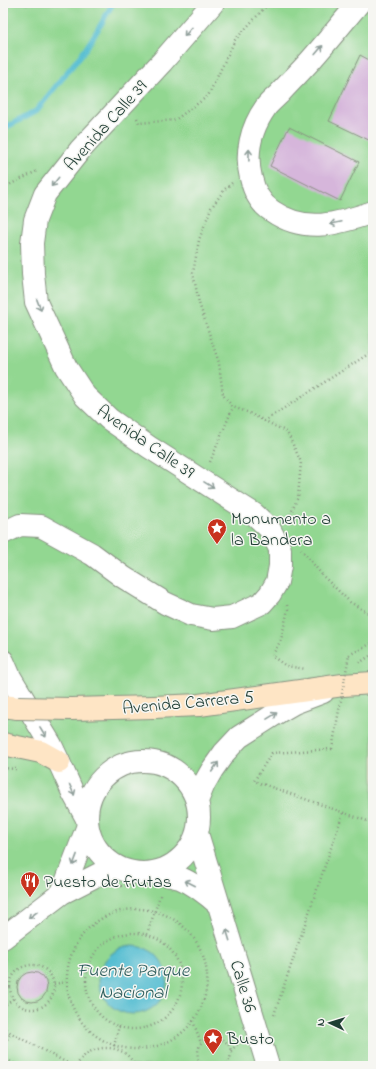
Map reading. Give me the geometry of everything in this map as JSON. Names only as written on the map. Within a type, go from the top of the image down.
[{"type":"main road","name":"Avenida Carrera 5","points":[[11,707],[71,709],[199,705],[346,674],[373,682]]},
{"type":"main road","points":[[3,744],[41,752],[59,762]]},
{"type":"street","name":"Avenida Calle 39","points":[[3,533],[20,525],[41,526],[92,554],[123,577],[165,603],[192,615],[213,619],[232,617],[262,603],[270,594],[277,582],[280,566],[289,548],[254,514],[149,447],[109,419],[85,396],[66,367],[36,302],[32,243],[35,220],[45,194],[80,150],[162,62],[213,3]]},
{"type":"street","points":[[360,3],[311,60],[266,107],[251,138],[249,168],[253,185],[260,198],[269,209],[281,217],[296,223],[330,225],[373,212]]},
{"type":"street","points":[[3,662],[10,677],[51,745],[87,822],[91,840],[97,850],[118,876]]},
{"type":"street","points":[[197,801],[212,770],[224,753],[239,737],[280,710],[346,674]]},
{"type":"street","points":[[8,946],[62,893],[87,822],[88,803],[92,791],[100,779],[110,770],[135,760],[148,760],[162,763],[174,769],[184,778],[192,789],[197,801],[199,817],[197,832],[192,844],[186,854],[155,877]]},
{"type":"street","name":"Calle 36","points":[[197,832],[268,1066]]},
{"type":"street","points":[[62,893],[118,876],[134,873],[155,877],[180,878],[206,893],[219,905]]},
{"type":"path","points":[[129,98],[139,123],[175,120],[208,96],[235,40],[270,3]]},
{"type":"path","points":[[249,168],[225,189],[211,208],[199,240],[193,273],[199,303],[219,363],[223,395],[233,407],[247,412],[287,432],[301,462],[298,496],[284,529],[289,548],[323,576],[350,602],[373,616]]},
{"type":"path","points":[[264,421],[373,351]]},
{"type":"path","points":[[202,481],[233,407]]},
{"type":"path","points":[[287,602],[288,609],[282,640],[272,656],[286,666],[311,670]]},
{"type":"path","points":[[373,640],[372,643],[349,655],[332,749],[272,753],[254,781],[342,813],[373,822]]},
{"type":"path","points":[[356,665],[373,654]]},
{"type":"path","points":[[272,1018],[342,813]]},
{"type":"path","points":[[118,876],[155,877],[155,911],[147,934]]},
{"type":"path","points":[[77,1066],[82,1058],[91,1051],[102,1048],[114,1047],[136,1049],[158,1046],[177,1036],[193,1021],[202,1004],[207,985],[205,965],[199,947],[188,931],[173,918],[155,911],[136,908],[118,911],[100,918],[86,930],[75,945],[68,963],[66,982],[70,1002],[80,1021],[96,1036],[114,1047],[123,1052],[131,1059],[135,1066]]},
{"type":"path","points":[[125,934],[147,934],[161,941],[172,951],[179,964],[182,980],[180,995],[173,1008],[162,1019],[149,1026],[134,1029],[119,1026],[104,1019],[93,1006],[87,991],[86,975],[91,959],[101,946],[115,937],[125,934]]},
{"type":"path","points":[[3,961],[8,946]]},
{"type":"path","points":[[34,965],[42,967],[52,977],[54,984],[54,991],[51,998],[41,1007],[34,1009],[20,1006],[15,1001],[12,994],[12,980],[15,974],[27,966],[34,965]]},
{"type":"path","points":[[54,984],[66,982]]},
{"type":"path","points":[[3,1007],[14,998]]},
{"type":"path","points":[[193,1021],[201,1043]]},
{"type":"path","points":[[114,1047],[119,1026]]},
{"type":"path","points":[[3,1027],[11,1033],[73,1066]]},
{"type":"path","points":[[3,1046],[11,1033]]},
{"type":"path","points":[[203,1066],[198,1058],[199,1048],[201,1043],[211,1037],[221,1038],[226,1041],[229,1046],[231,1057],[225,1066]]},
{"type":"path","points":[[231,1051],[242,1040],[244,1046]]},
{"type":"path","points":[[3,1057],[18,1066]]},
{"type":"green space","points":[[3,3],[373,3],[373,1066],[3,1066]]},
{"type":"water","name":"Fuente Parque Nacional","points":[[133,946],[146,949],[157,956],[164,967],[167,980],[164,993],[157,1004],[146,1011],[133,1014],[120,1011],[109,1004],[102,993],[99,980],[102,967],[109,956],[120,949]]},
{"type":"building","points":[[360,55],[373,62],[373,142],[329,121]]},
{"type":"building","points":[[289,127],[359,162],[340,201],[270,166]]},
{"type":"building","points":[[32,972],[43,976],[47,987],[43,998],[32,1002],[21,998],[17,987],[21,976]]},
{"type":"waterway","points":[[3,129],[36,111],[85,50],[113,3]]},
{"type":"place","name":"Monumento a la Bandera","points":[[217,545]]},
{"type":"place","name":"Puesto de frutas","points":[[30,898]]},
{"type":"place","name":"Busto","points":[[213,1055]]}]
